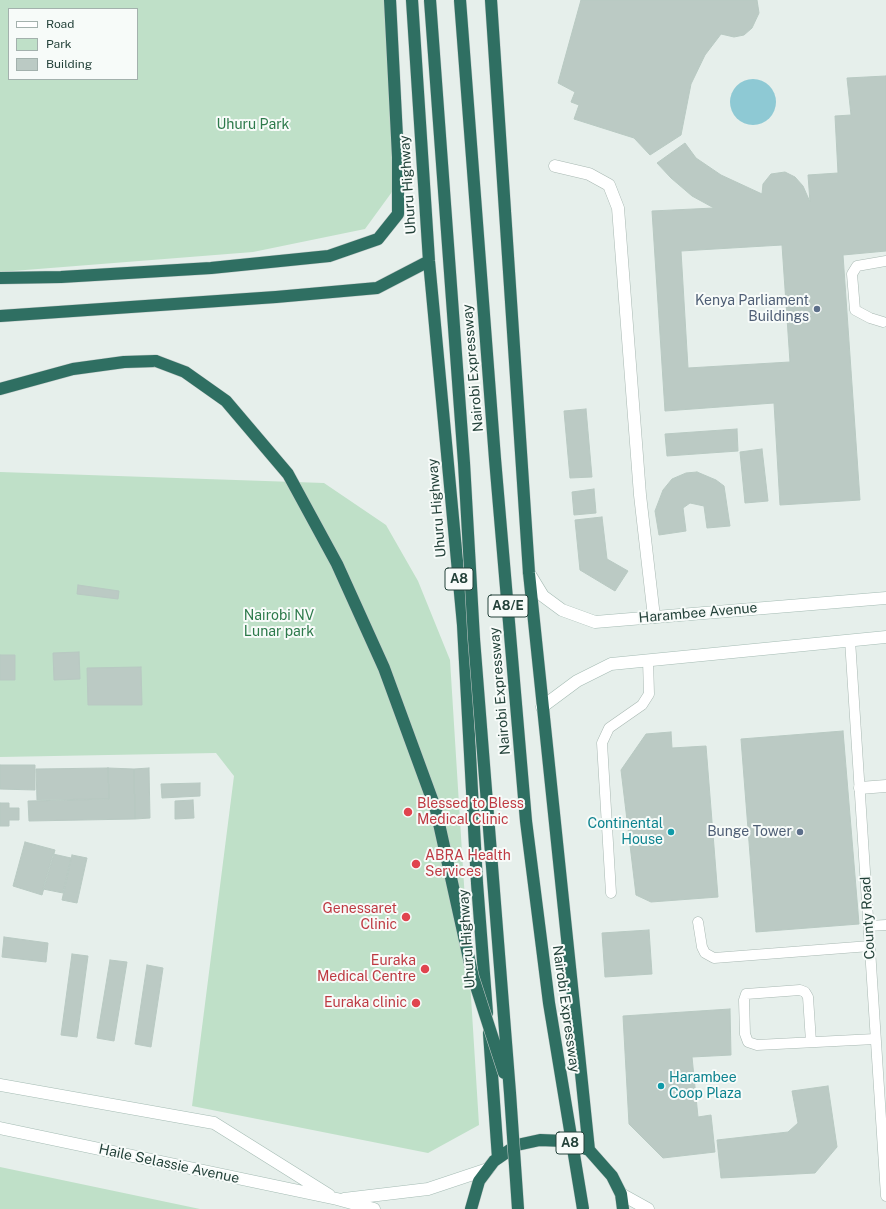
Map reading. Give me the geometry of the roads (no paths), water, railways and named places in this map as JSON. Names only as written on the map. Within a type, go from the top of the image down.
[{"type":"highway","points":[[0,278],[62,277],[211,268],[329,256],[378,239],[398,214],[398,157],[390,0]]},
{"type":"highway","name":"Uhuru Highway","points":[[412,0],[429,261],[463,625],[477,883],[498,1158]]},
{"type":"highway","name":"Nairobi Expressway","points":[[430,0],[464,463],[474,639],[518,1209]]},
{"type":"highway","name":"Nairobi Expressway","points":[[460,0],[495,458],[526,821],[549,1004],[583,1209]]},
{"type":"highway","name":"A8","points":[[491,0],[529,573],[589,1150]]},
{"type":"highway","points":[[0,316],[377,288],[429,261]]},
{"type":"highway","points":[[0,389],[72,369],[124,362],[156,361],[185,372],[226,401],[288,474],[338,564],[384,668],[436,810],[473,976],[510,1094]]},
{"type":"highway","name":"A8","points":[[471,1209],[479,1181],[498,1158],[518,1146],[540,1140],[564,1141],[589,1150],[612,1176],[621,1194],[624,1209]]},
{"type":"street","points":[[555,166],[589,174],[609,185],[618,208],[640,495],[654,617]]},
{"type":"street","name":"Harambee Avenue","points":[[529,573],[543,596],[562,610],[595,622],[886,598]]},
{"type":"street","points":[[542,707],[577,681],[611,664],[886,637]]},
{"type":"street","points":[[860,788],[886,786]]},
{"type":"street","points":[[0,1085],[214,1123],[337,1200]]},
{"type":"street","name":"Haile Selassie Avenue","points":[[0,1128],[374,1209]]},
{"type":"street","name":"Haile Selassie Avenue","points":[[337,1200],[428,1190],[488,1169]]},
{"type":"street","points":[[621,1194],[648,1209]]},
{"type":"lane","points":[[885,324],[856,310],[852,274],[857,266],[886,261]]},
{"type":"lane","name":"County Road","points":[[850,640],[875,1040],[881,1057],[886,1196]]},
{"type":"lane","points":[[611,893],[602,743],[609,728],[642,705],[649,694],[648,660]]},
{"type":"lane","points":[[698,922],[702,947],[705,953],[714,958],[870,946]]},
{"type":"lane","points":[[869,926],[886,925]]},
{"type":"lane","points":[[811,1042],[808,997],[805,992],[800,990],[746,994],[744,1000],[745,1034],[748,1042],[757,1045],[875,1040]]},
{"type":"water","points":[[753,79],[766,83],[772,89],[776,102],[772,115],[766,121],[753,125],[740,121],[734,115],[730,102],[734,89],[740,83]]},
{"type":"place","name":"Kenya Parliament Buildings","points":[[817,309]]},
{"type":"place","name":"Blessed to Bless Medical Clinic","points":[[408,812]]},
{"type":"place","name":"Continental House","points":[[671,832]]},
{"type":"place","name":"Bunge Tower","points":[[800,832]]},
{"type":"place","name":"ABRA Health Services","points":[[416,864]]},
{"type":"place","name":"Genessaret Clinic","points":[[406,917]]},
{"type":"place","name":"Euraka Medical Centre","points":[[425,969]]},
{"type":"place","name":"Euraka clinic","points":[[416,1003]]},
{"type":"place","name":"Harambee Coop Plaza","points":[[661,1086]]},
{"type":"park label","name":"Uhuru Park","points":[[253,125]]},
{"type":"park label","name":"Nairobi NV Lunar park","points":[[279,624]]}]
